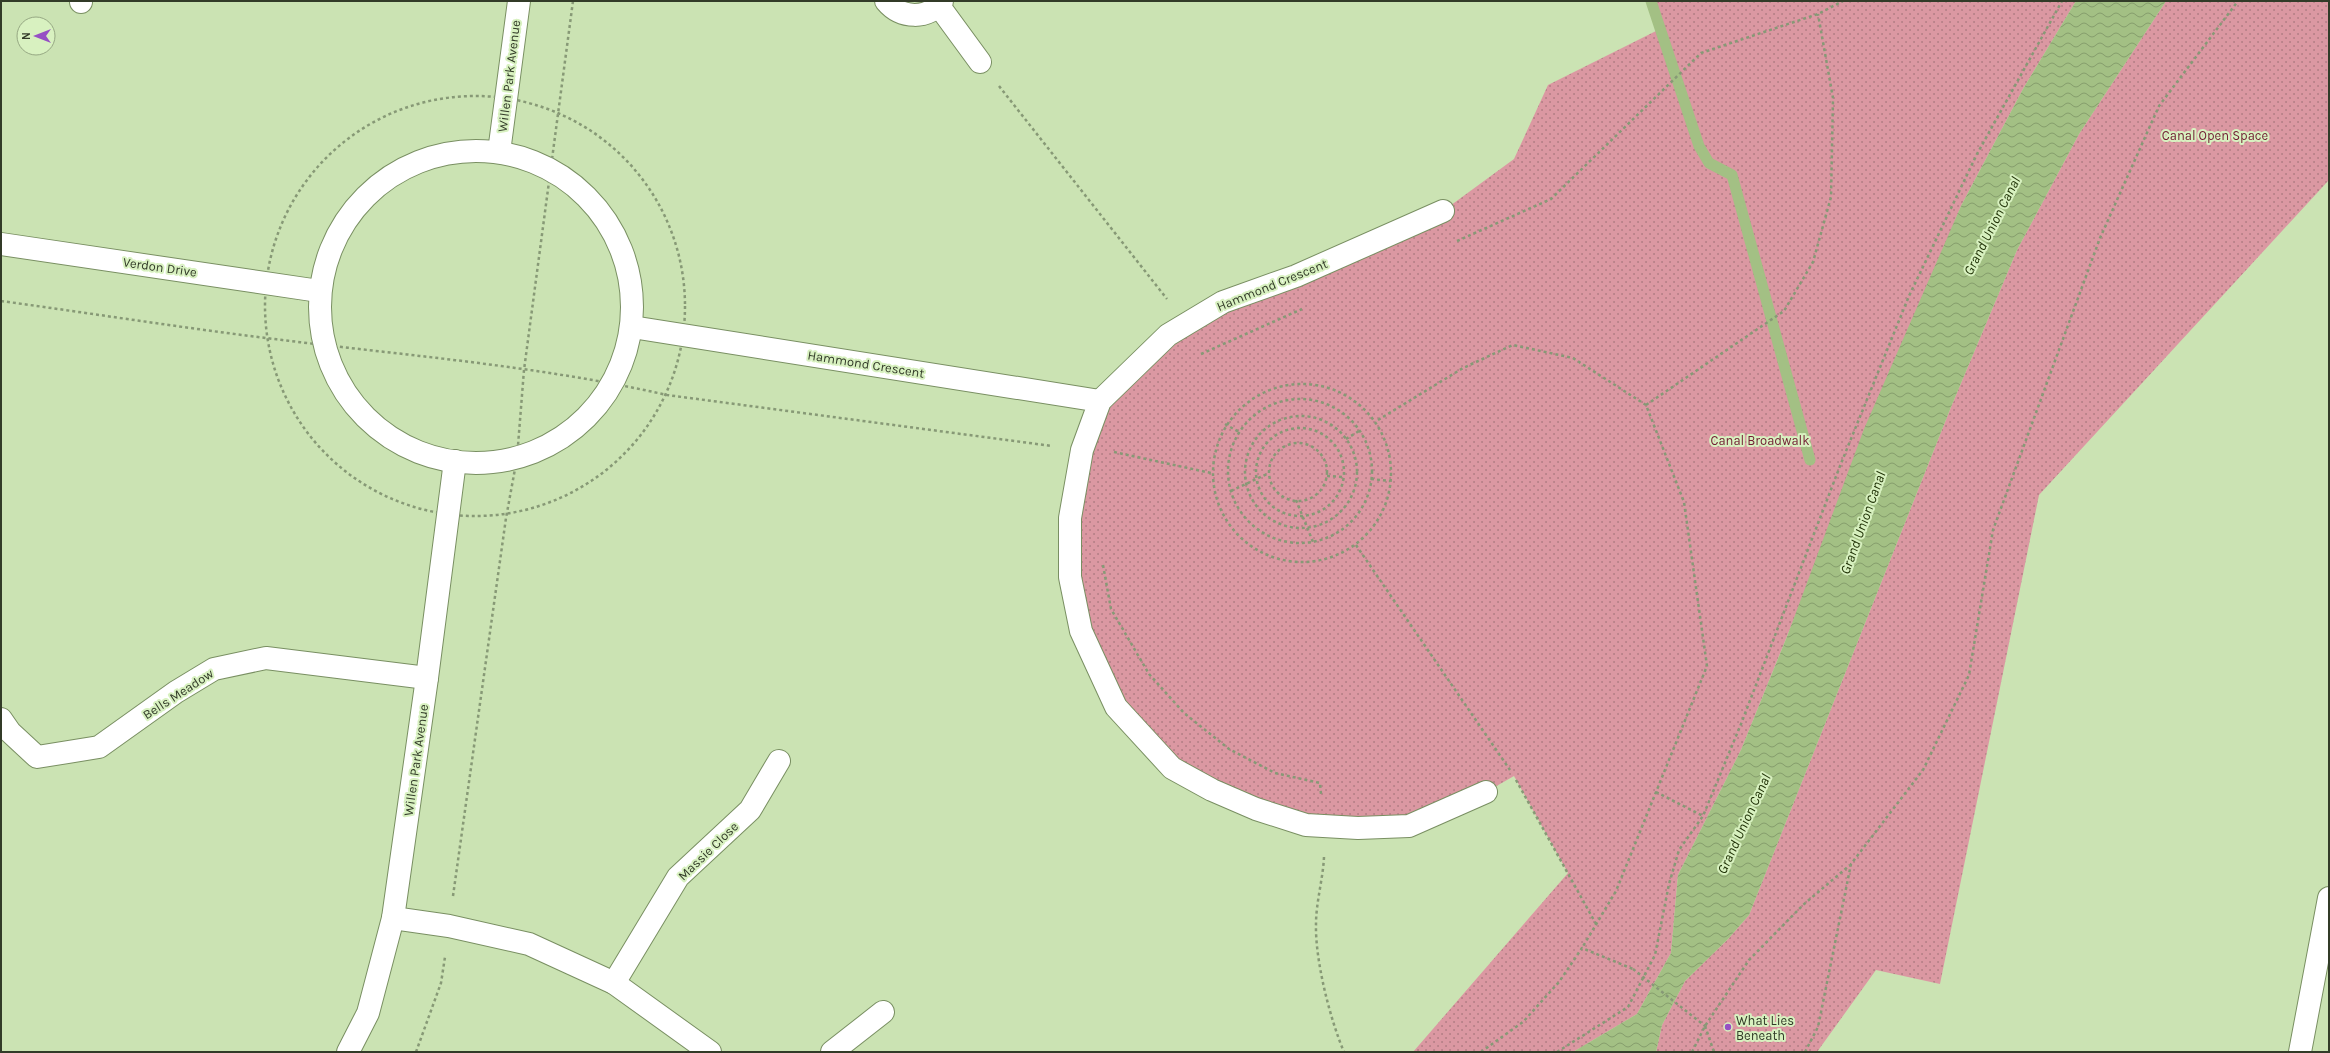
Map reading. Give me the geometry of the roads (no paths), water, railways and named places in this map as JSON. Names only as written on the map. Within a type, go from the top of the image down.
[{"type":"street","name":"Willen Park Avenue","points":[[499,152],[519,1]]},
{"type":"street","points":[[886,1],[896,10],[906,14],[918,15],[929,12],[941,4],[980,62]]},
{"type":"street","points":[[475,150],[499,152],[519,155],[552,170],[580,190],[602,213],[618,240],[629,270],[633,301],[632,327],[624,358],[614,383],[600,404],[576,428],[548,446],[517,458],[480,464],[430,456],[401,444],[374,425],[352,402],[339,380],[325,345],[319,291],[327,261],[342,227],[364,198],[383,181],[420,161],[450,152],[475,150]]},
{"type":"street","name":"Hammond Crescent","points":[[1442,211],[1296,276],[1223,302],[1168,335],[1100,401],[1082,450],[1070,518],[1070,577],[1081,631],[1116,707],[1172,768],[1212,790],[1256,809],[1306,825],[1358,828],[1409,826],[1486,792]]},
{"type":"street","name":"Verdon Drive","points":[[1,244],[319,291]]},
{"type":"street","name":"Hammond Crescent","points":[[632,327],[1100,401]]},
{"type":"street","name":"Willen Park Avenue","points":[[348,1052],[368,1013],[393,918],[427,678],[438,517],[455,461]]},
{"type":"street","name":"Bells Meadow","points":[[1,719],[10,732],[37,757],[99,747],[176,692],[214,669],[266,658],[427,678]]},
{"type":"street","name":"Massie Close","points":[[614,983],[678,877],[750,810],[779,761]]},
{"type":"street","points":[[2300,1052],[2329,898]]},
{"type":"street","points":[[393,918],[449,926],[529,944],[614,983],[710,1052]]},
{"type":"street","points":[[832,1052],[883,1012]]},
{"type":"water","name":"Grand Union Canal","points":[[2076,1],[2166,1],[2079,134],[2017,250],[1951,407],[1749,915],[1728,939],[1685,981],[1662,1025],[1656,1052],[1573,1052],[1637,1014],[1671,953],[1678,875],[1741,750],[1788,634],[1864,429],[1961,206],[2023,89]]},
{"type":"waterway","points":[[1651,1],[1699,146],[1709,163],[1732,175],[1810,460]]},
{"type":"place","name":"What Lies Beneath","points":[[1728,1027]]},
{"type":"park label","name":"Canal Open Space","points":[[2215,135]]},
{"type":"park label","name":"Canal Broadwalk","points":[[1760,440]]}]
